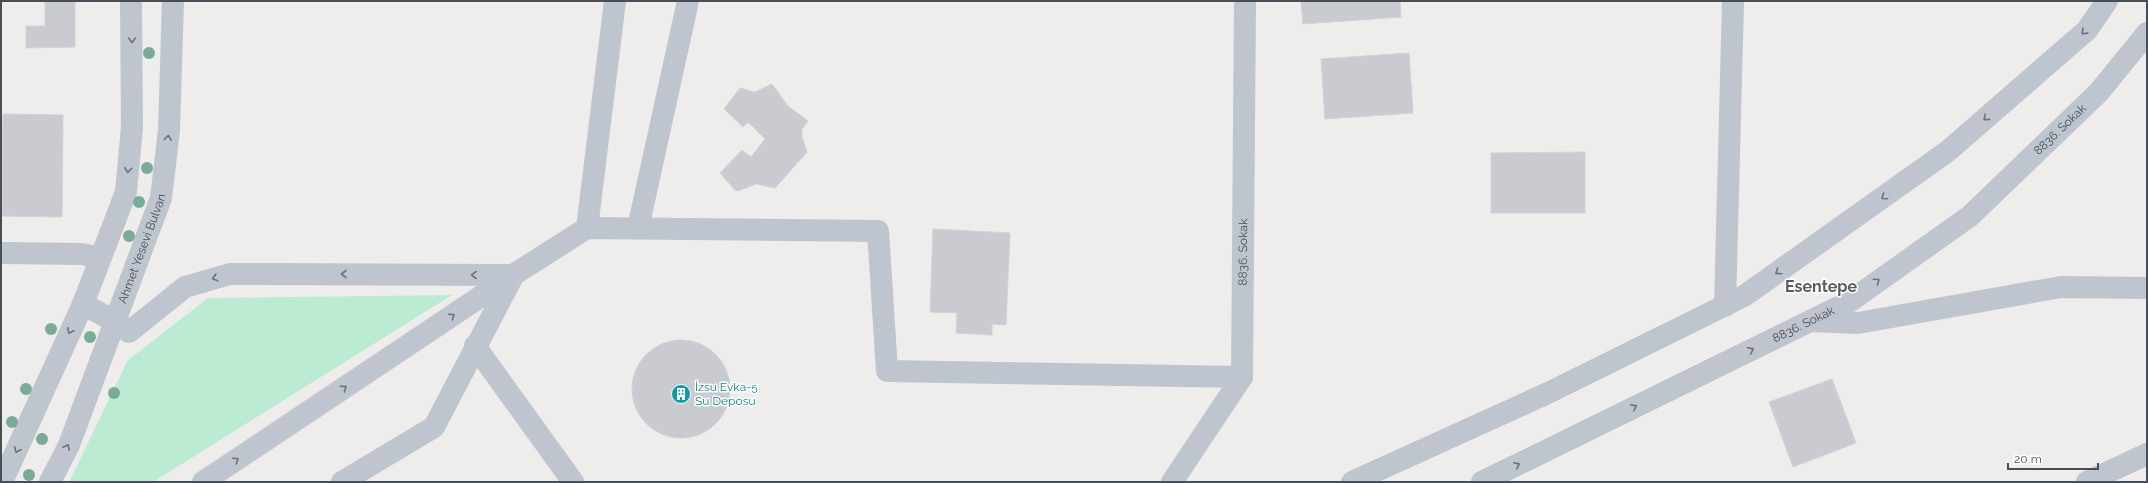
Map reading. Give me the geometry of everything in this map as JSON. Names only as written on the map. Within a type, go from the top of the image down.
[{"type":"street","points":[[3,477],[83,304],[126,192],[132,127],[131,1]]},
{"type":"street","name":"Ahmet Yesevi Bulvarı","points":[[50,482],[69,445],[161,198],[169,130],[173,1]]},
{"type":"street","points":[[587,228],[615,1]]},
{"type":"street","points":[[638,228],[688,1]]},
{"type":"street","name":"8836. Sokak","points":[[1242,377],[1245,1]]},
{"type":"street","points":[[1725,306],[1733,1]]},
{"type":"street","points":[[1352,482],[1548,393],[1744,296],[1948,151],[2087,30],[2107,1]]},
{"type":"street","name":"8836. Sokak","points":[[1482,482],[1849,302],[1970,216],[2099,92],[2147,33]]},
{"type":"street","points":[[203,482],[513,275],[587,228],[878,231],[887,371],[1242,377]]},
{"type":"street","points":[[1,253],[82,254],[100,258]]},
{"type":"street","points":[[83,304],[116,322],[129,332],[185,286],[230,274],[513,275]]},
{"type":"street","points":[[342,482],[434,427],[513,275]]},
{"type":"street","points":[[1810,321],[1858,323],[2061,287],[2147,288]]},
{"type":"street","points":[[475,346],[574,482]]},
{"type":"street","points":[[1172,482],[1242,377]]},
{"type":"street","points":[[2087,482],[2147,454]]},
{"type":"green space","points":[[452,295],[153,482],[69,482],[128,360],[208,298]]},
{"type":"building","points":[[45,1],[75,1],[75,47],[26,48],[26,26],[45,26]]},
{"type":"building","points":[[1301,1],[1400,1],[1401,17],[1303,24]]},
{"type":"building","points":[[1409,53],[1413,113],[1325,119],[1321,59]]},
{"type":"building","points":[[772,84],[788,106],[808,121],[802,129],[802,137],[807,152],[775,188],[756,184],[738,191],[735,190],[720,173],[742,150],[751,157],[765,139],[748,122],[743,127],[724,109],[740,88],[755,92]]},
{"type":"building","points":[[3,114],[63,115],[62,217],[2,216]]},
{"type":"building","points":[[1585,152],[1585,213],[1491,213],[1491,153]]},
{"type":"building","points":[[933,229],[1010,233],[1006,325],[992,324],[992,335],[956,333],[957,313],[930,312]]},
{"type":"building","name":"İzsu Evka-5 Su Deposu","points":[[681,340],[700,344],[716,354],[726,370],[730,389],[726,408],[716,424],[700,434],[681,438],[662,434],[646,424],[636,408],[632,389],[636,370],[646,354],[662,344]]},
{"type":"building","points":[[1832,379],[1856,443],[1793,467],[1769,402]]},
{"type":"place","name":"İzsu Evka-5 Su Deposu","points":[[681,394]]},
{"type":"district","name":"Esentepe","points":[[1821,286]]}]
